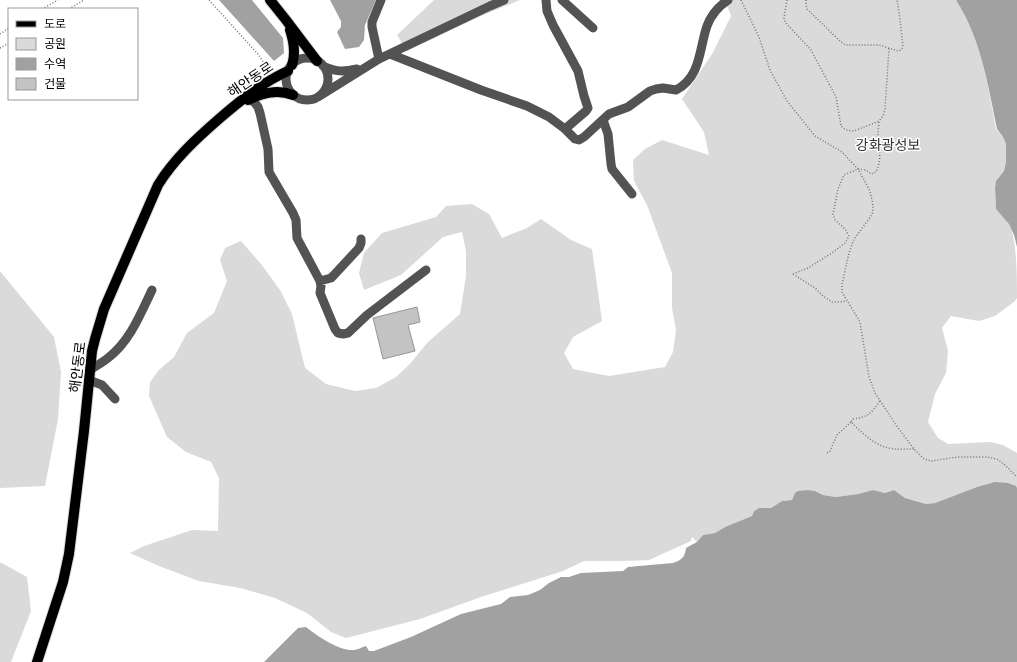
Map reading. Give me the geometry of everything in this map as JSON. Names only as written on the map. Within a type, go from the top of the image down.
[{"type":"main road","name":"해안동로","points":[[270,0],[320,64]]},
{"type":"main road","name":"해안동로","points":[[37,662],[63,582],[69,554],[89,375],[95,339],[101,318],[158,185],[166,174],[188,148],[229,110],[258,88],[290,68],[294,58],[295,46],[290,29],[279,10]]},
{"type":"main road","name":"해안동로","points":[[229,110],[250,99],[270,92],[285,92],[293,95]]},
{"type":"street","points":[[378,59],[372,22],[381,0]]},
{"type":"street","points":[[490,6],[498,0]]},
{"type":"street","points":[[363,69],[339,72],[310,59],[303,59],[297,61],[290,68],[286,77],[287,84],[293,95],[305,100],[311,100],[318,97],[363,69],[378,59],[504,0]]},
{"type":"street","points":[[546,0],[553,25],[578,70],[588,108],[565,129]]},
{"type":"street","points":[[562,0],[593,28]]},
{"type":"street","points":[[390,54],[481,90],[528,106],[549,117],[575,139],[579,140],[609,114],[628,107],[650,91],[663,88],[676,90],[687,82],[699,62],[707,25],[720,6],[728,0]]},
{"type":"street","points":[[318,97],[327,86],[328,79],[326,72],[320,64]]},
{"type":"street","points":[[250,99],[258,107],[260,113],[268,149],[269,172],[293,213],[296,220],[297,238],[320,281],[320,293],[338,333],[348,333],[367,315],[426,270]]},
{"type":"street","points":[[602,120],[608,134],[612,169],[632,194]]},
{"type":"street","points":[[320,281],[331,278],[359,248],[362,239]]},
{"type":"street","points":[[116,400],[102,385],[89,375],[125,340],[133,329],[152,290]]},
{"type":"path","points":[[44,8],[58,0]]},
{"type":"path","points":[[71,8],[84,0]]},
{"type":"path","points":[[209,0],[257,54],[274,79]]},
{"type":"path","points":[[741,0],[759,36],[770,70],[787,101],[815,136],[842,152],[858,169],[870,191],[874,205],[873,212],[854,239],[849,253],[842,284],[842,292],[860,322],[869,377],[875,393],[914,449],[924,459],[931,462],[958,457],[987,457],[997,459],[1017,477]]},
{"type":"path","points":[[787,0],[784,18],[785,22],[811,50],[836,97],[841,126],[846,130],[854,131],[879,121],[883,116],[886,109],[889,48]]},
{"type":"path","points":[[806,0],[807,9],[840,42],[845,45],[879,46],[898,51],[903,47],[897,0]]},
{"type":"path","points":[[847,301],[832,302],[811,285],[793,274],[808,268],[846,243],[849,236],[845,229],[835,220],[833,214],[838,189],[844,175],[858,169],[866,170],[871,174],[876,172],[879,167],[880,157],[878,133],[879,121]]},
{"type":"path","points":[[827,454],[830,451],[837,435],[853,419],[870,415],[880,401]]},
{"type":"path","points":[[851,422],[871,440],[884,447],[914,449]]},
{"type":"green space","points":[[434,0],[520,0],[481,16],[407,51],[397,35]]},
{"type":"green space","name":"강화광성보","points":[[725,0],[956,0],[965,15],[978,46],[996,129],[1003,137],[1006,144],[1006,162],[1004,171],[996,181],[996,209],[1009,223],[1012,230],[1016,259],[1017,298],[995,316],[979,321],[951,316],[942,328],[948,351],[946,373],[935,394],[928,422],[938,438],[948,444],[990,442],[1003,445],[1017,453],[1017,488],[1016,486],[977,487],[935,503],[926,504],[905,498],[894,490],[885,493],[873,490],[836,497],[823,495],[815,491],[808,490],[795,493],[792,500],[782,501],[771,508],[759,508],[754,511],[752,516],[725,527],[715,533],[703,535],[697,542],[692,537],[691,541],[649,560],[584,561],[563,571],[481,597],[420,619],[346,638],[331,632],[307,613],[275,598],[240,588],[199,581],[130,553],[144,546],[192,530],[218,531],[219,478],[211,462],[186,452],[167,437],[149,396],[150,382],[159,370],[174,357],[187,333],[214,313],[227,281],[220,260],[225,248],[241,241],[261,264],[280,290],[292,314],[305,368],[326,384],[355,391],[376,388],[396,377],[410,364],[427,343],[460,314],[466,276],[466,251],[462,232],[443,237],[401,275],[364,290],[359,273],[364,253],[382,233],[436,217],[446,206],[472,204],[489,214],[502,238],[527,228],[541,219],[571,240],[592,249],[602,321],[573,337],[564,353],[573,369],[609,376],[665,367],[673,352],[676,330],[672,308],[672,273],[647,205],[634,181],[633,160],[645,149],[662,140],[709,155],[704,132],[682,99],[712,54],[731,16]]},
{"type":"green space","points":[[0,271],[54,337],[61,372],[58,419],[45,486],[0,488]]},
{"type":"green space","points":[[0,562],[27,577],[31,611],[11,662],[0,662]]},
{"type":"water","points":[[219,0],[252,0],[283,38],[284,53],[274,61]]},
{"type":"water","points":[[330,0],[376,0],[365,25],[364,40],[359,47],[345,49],[337,32],[341,27],[341,21]]},
{"type":"water","points":[[956,0],[1017,0],[1017,247],[1009,224],[996,209],[996,181],[1004,171],[1006,162],[1006,144],[997,129],[987,79],[978,46],[965,15]]},
{"type":"water","points":[[995,482],[1008,483],[1016,486],[1017,488],[1017,662],[264,662],[298,628],[306,627],[335,646],[348,650],[357,650],[366,646],[369,651],[374,651],[411,637],[461,614],[501,604],[510,597],[528,595],[540,590],[549,583],[561,577],[569,577],[581,573],[623,571],[628,567],[673,563],[679,561],[685,554],[686,548],[697,542],[703,535],[715,533],[725,527],[752,516],[754,511],[759,508],[771,508],[782,501],[792,500],[795,493],[798,491],[815,491],[823,495],[836,497],[873,490],[885,493],[894,490],[905,498],[926,504],[935,503],[977,487]]},
{"type":"building","points":[[417,307],[420,322],[408,325],[415,351],[383,359],[373,318]]}]
